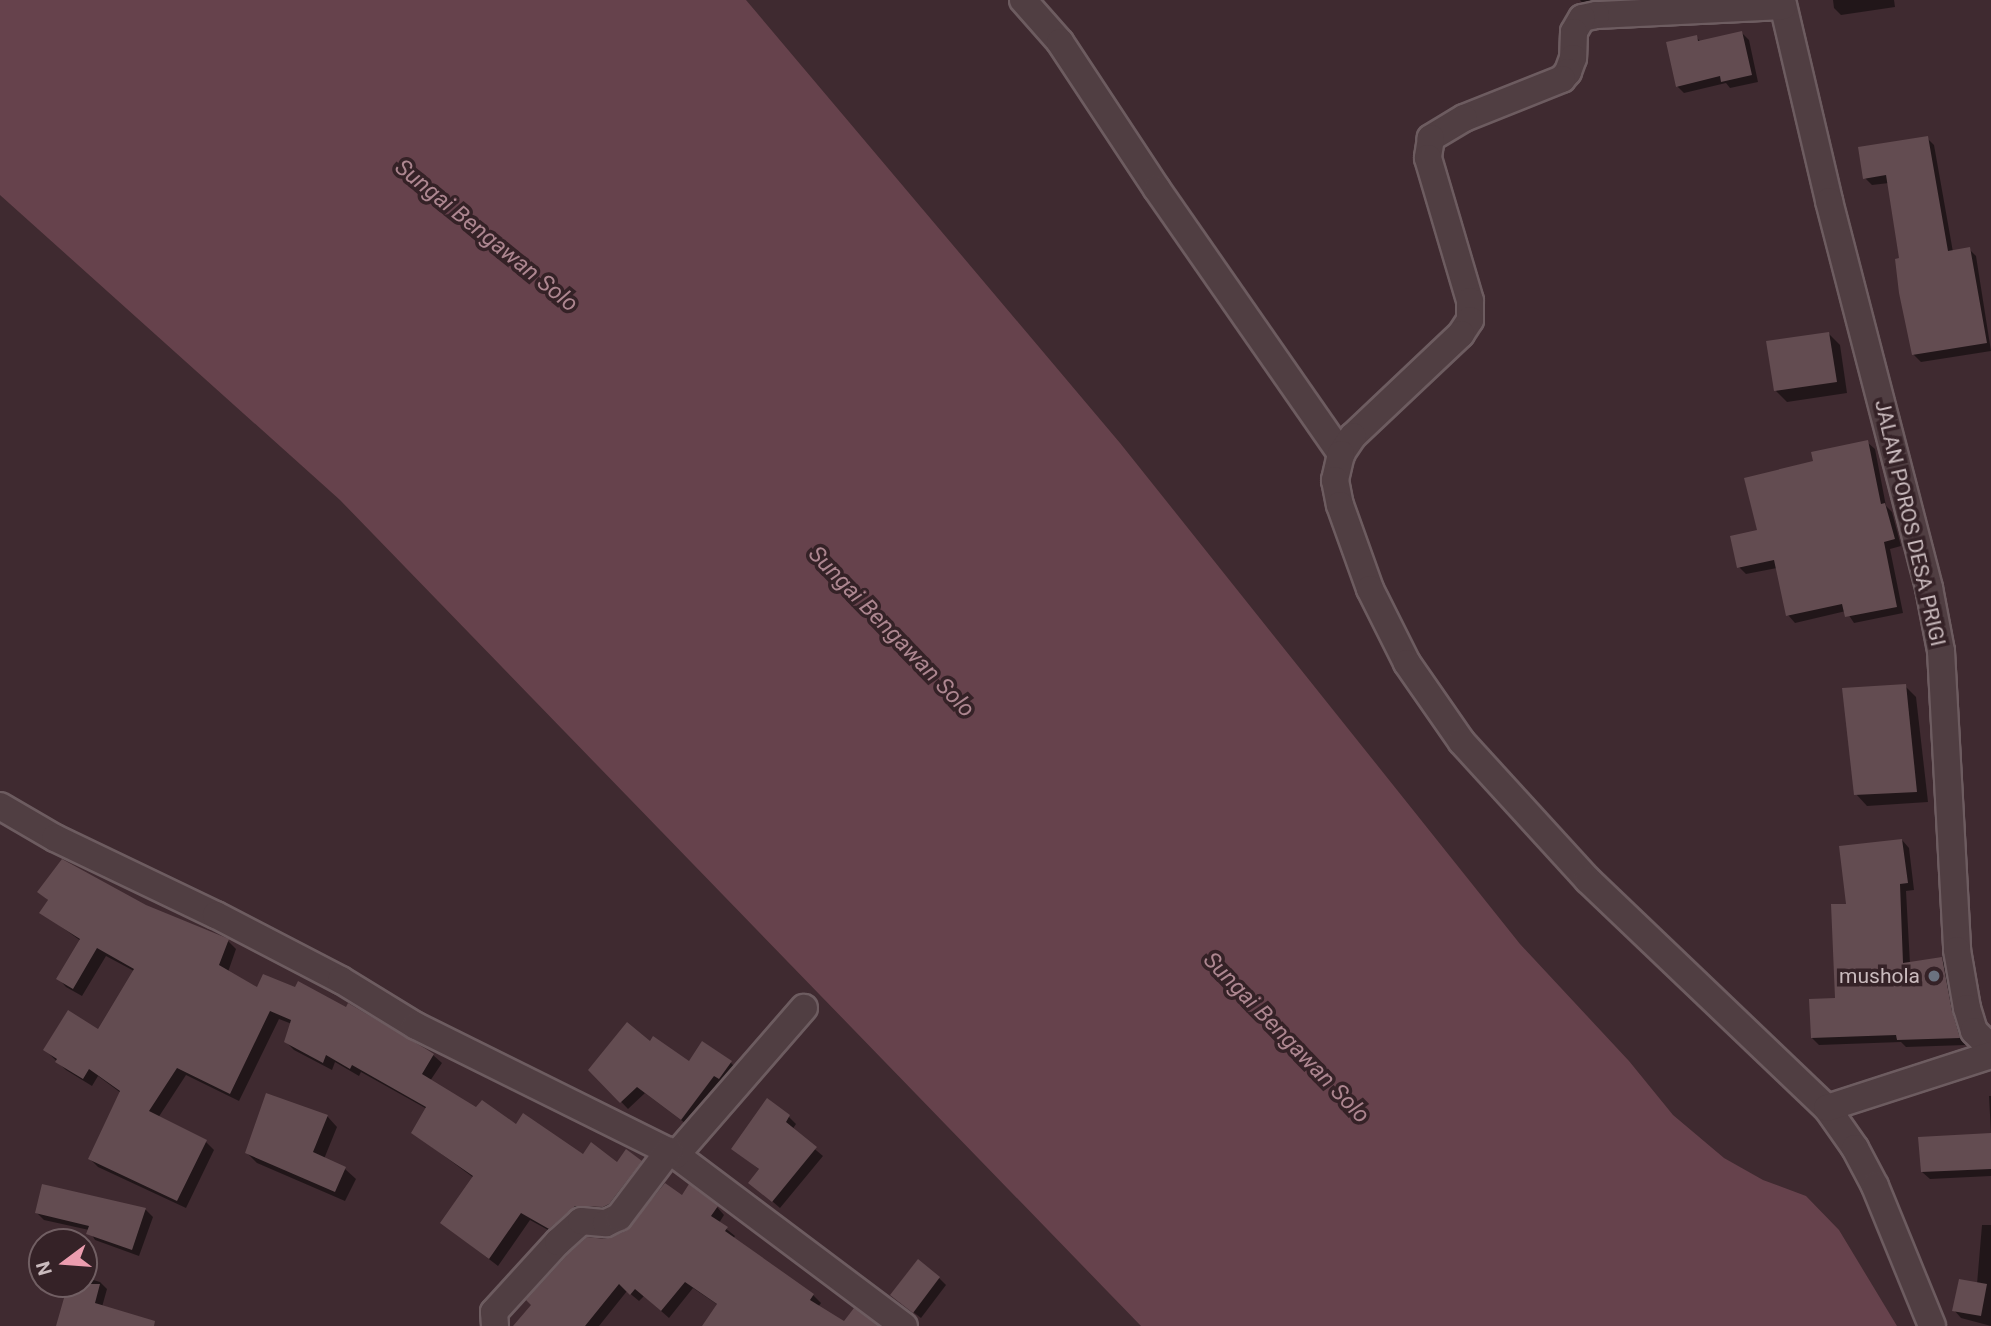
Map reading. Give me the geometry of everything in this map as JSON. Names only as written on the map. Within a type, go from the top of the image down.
[{"type":"street","points":[[1023,0],[1060,42],[1157,189],[1341,454]]},
{"type":"street","points":[[1783,3],[1582,18],[1574,32],[1573,58],[1562,79],[1437,132],[1428,146],[1428,158],[1470,301],[1470,320],[1454,341],[1353,436],[1341,454],[1335,480],[1340,505],[1370,589],[1407,663],[1462,743],[1588,880],[1827,1108],[1855,1148],[1875,1186],[1932,1326]]},
{"type":"street","name":"JALAN POROS DESA PRIGI","points":[[1783,3],[1829,201],[1931,601],[1941,652],[1957,950],[1967,1008],[1974,1031],[1991,1048]]},
{"type":"street","points":[[0,806],[55,838],[216,915],[341,980],[416,1026],[673,1153],[904,1326]]},
{"type":"street","points":[[495,1326],[494,1312],[558,1242],[582,1221],[611,1222],[619,1217],[804,1008]]},
{"type":"street","points":[[1827,1108],[1991,1055]]},
{"type":"water","name":"Sungai Bengawan Solo","points":[[0,0],[746,0],[1120,443],[1520,944],[1629,1061],[1673,1115],[1724,1158],[1763,1180],[1806,1196],[1839,1230],[1897,1326],[1141,1326],[340,500],[0,195]]},
{"type":"building","points":[[1742,31],[1752,75],[1721,82],[1720,76],[1676,87],[1666,42],[1697,35],[1698,41]]},
{"type":"building","points":[[1928,136],[1948,251],[1970,247],[1987,343],[1912,355],[1899,293],[1895,259],[1899,258],[1886,175],[1863,179],[1858,147]]},
{"type":"building","points":[[1829,332],[1837,382],[1774,391],[1766,341]]},
{"type":"building","points":[[1868,440],[1881,504],[1885,503],[1895,539],[1884,542],[1897,607],[1845,617],[1842,604],[1786,616],[1774,560],[1737,568],[1730,536],[1757,530],[1744,478],[1813,461],[1811,452]]},
{"type":"building","points":[[1906,684],[1917,792],[1854,795],[1842,688]]},
{"type":"building","points":[[1902,839],[1908,883],[1900,884],[1903,963],[1942,957],[1960,1038],[1897,1040],[1896,1035],[1811,1038],[1809,999],[1835,998],[1831,904],[1846,904],[1839,846]]},
{"type":"building","points":[[62,859],[146,905],[229,939],[219,965],[257,987],[263,974],[295,987],[298,981],[346,1007],[348,1003],[426,1049],[434,1054],[422,1074],[476,1107],[482,1100],[516,1124],[523,1113],[583,1154],[591,1142],[617,1162],[626,1149],[642,1161],[609,1204],[603,1207],[575,1206],[549,1229],[521,1213],[489,1259],[440,1223],[473,1176],[411,1133],[426,1107],[352,1065],[350,1069],[326,1055],[323,1063],[284,1042],[291,1020],[270,1011],[230,1094],[177,1068],[149,1111],[207,1140],[177,1201],[88,1159],[120,1091],[89,1069],[83,1079],[55,1062],[57,1059],[43,1050],[68,1010],[98,1029],[134,969],[97,948],[73,989],[56,979],[80,939],[39,913],[48,900],[37,892]]},
{"type":"building","points":[[627,1022],[650,1041],[653,1036],[689,1061],[702,1041],[732,1061],[719,1079],[714,1076],[681,1120],[637,1087],[620,1103],[588,1070]]},
{"type":"building","points":[[266,1093],[328,1115],[313,1152],[346,1167],[335,1192],[245,1153]]},
{"type":"building","points":[[767,1098],[790,1115],[786,1122],[817,1147],[772,1202],[748,1183],[759,1169],[731,1149]]},
{"type":"building","points":[[1991,1133],[1991,1169],[1921,1172],[1918,1137]]},
{"type":"building","points":[[665,1183],[682,1195],[689,1184],[718,1206],[711,1216],[728,1227],[725,1231],[814,1294],[810,1300],[844,1321],[854,1308],[878,1326],[702,1326],[717,1304],[685,1282],[661,1311],[635,1289],[630,1295],[619,1284],[585,1326],[513,1326],[531,1305],[526,1300],[569,1253],[587,1237],[605,1239],[626,1231]]},
{"type":"building","points":[[42,1184],[146,1208],[132,1250],[98,1238],[98,1228],[88,1228],[89,1226],[35,1213]]},
{"type":"building","points":[[918,1259],[940,1277],[913,1313],[890,1295]]},
{"type":"building","points":[[1959,1279],[1987,1284],[1981,1316],[1952,1311]]},
{"type":"building","points":[[64,1298],[96,1298],[95,1303],[155,1321],[154,1326],[56,1326]]},
{"type":"place","name":"mushola","points":[[1934,976]]}]
